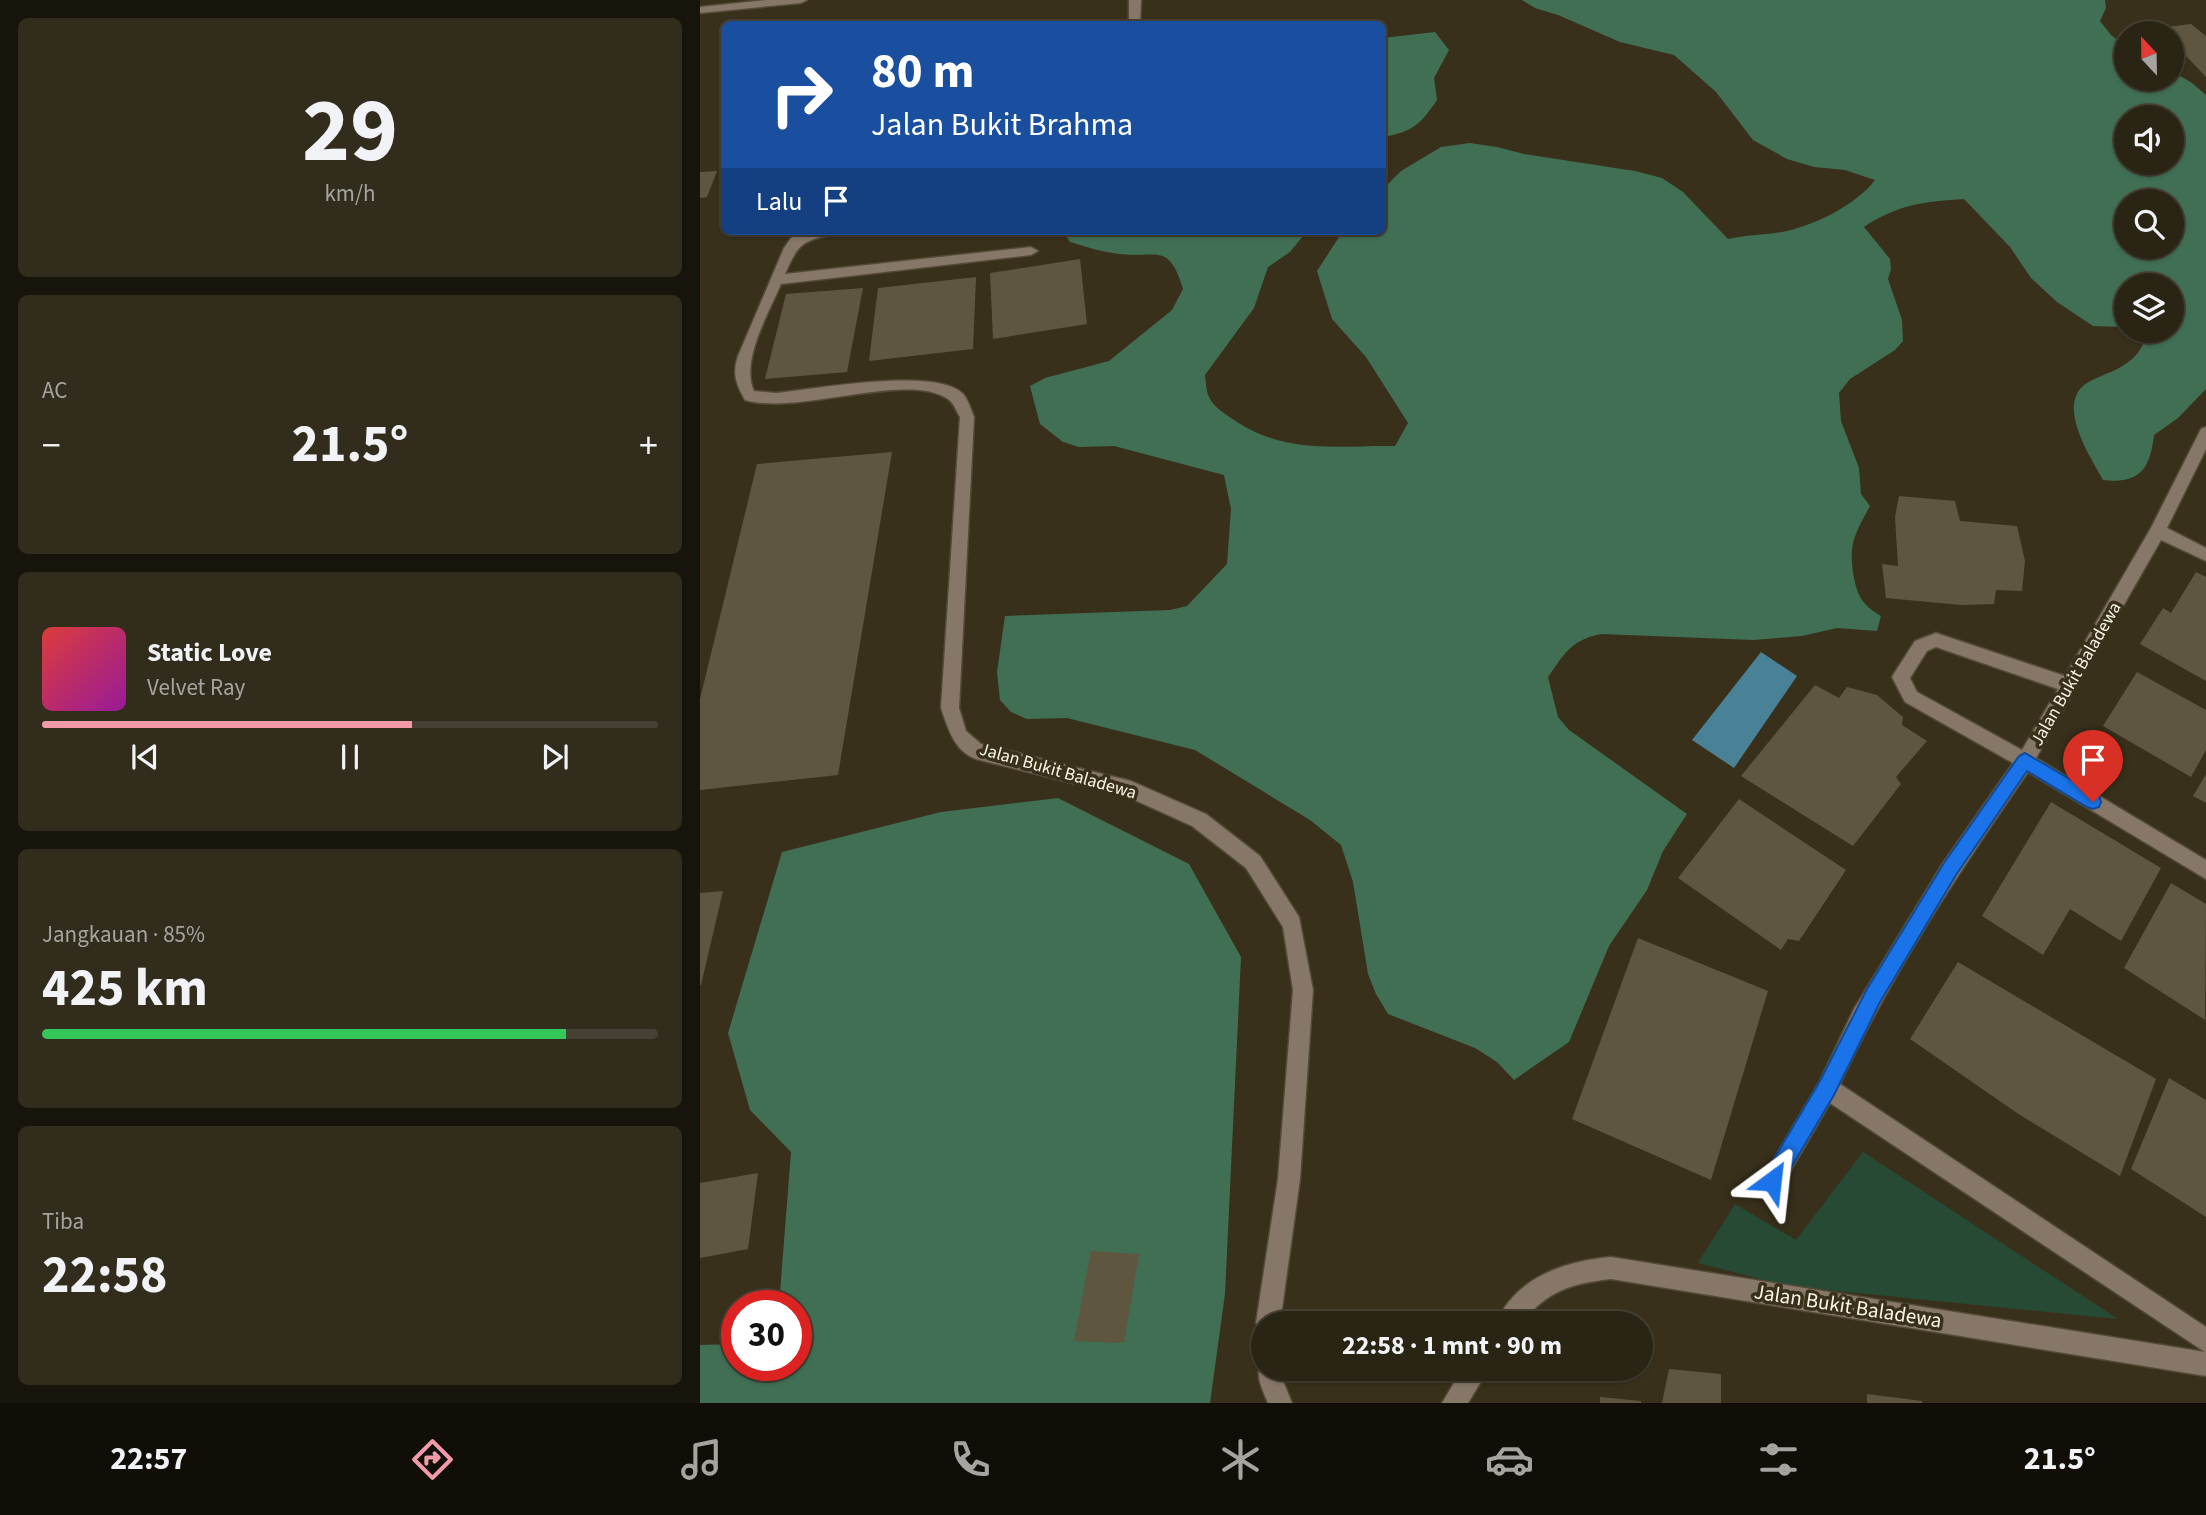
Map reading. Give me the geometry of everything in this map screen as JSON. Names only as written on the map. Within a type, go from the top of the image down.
[{"type":"street","points":[[700,10],[801,0]]},
{"type":"street","points":[[1135,0],[1135,21]]},
{"type":"street","name":"Jalan Bukit Baladewa","points":[[809,235],[794,242],[775,280],[742,366],[742,383],[750,396],[776,398],[912,384],[940,388],[957,397],[967,417],[950,708],[959,735],[976,751],[1131,789],[1199,820],[1253,862],[1292,924],[1303,990],[1289,1179],[1270,1311]]},
{"type":"street","points":[[775,280],[1031,251]]},
{"type":"street","name":"Jalan Bukit Baladewa","points":[[1772,1181],[1827,1088],[1861,1016],[1950,869],[2025,761],[2158,531],[2206,433]]},
{"type":"street","points":[[2158,531],[2206,555]]},
{"type":"street","points":[[2069,685],[1937,640],[1921,646],[1901,677],[1911,697],[2025,761],[2206,870]]},
{"type":"street","points":[[1827,1088],[2206,1341]]},
{"type":"street","name":"Jalan Bukit Baladewa","points":[[1517,1311],[1545,1283],[1576,1270],[1611,1268],[2206,1364]]},
{"type":"street","points":[[1271,1381],[1280,1403]]},
{"type":"street","points":[[1454,1403],[1468,1381]]},
{"type":"green space","points":[[1522,0],[2105,0],[2106,8],[2100,21],[2114,37],[2114,91],[2184,91],[2184,78],[2206,95],[2206,389],[2178,418],[2154,435],[2150,457],[2141,472],[2126,479],[2103,480],[2080,435],[2074,410],[2075,399],[2083,386],[2131,360],[2143,343],[2184,343],[2184,273],[2114,273],[2114,327],[2093,326],[2057,302],[2031,278],[2010,247],[1964,199],[1937,201],[1900,209],[1864,227],[1890,259],[1888,279],[1902,320],[1903,341],[1895,350],[1850,379],[1839,393],[1841,421],[1859,468],[1861,494],[1870,506],[1852,548],[1854,578],[1863,601],[1881,616],[1877,631],[1837,628],[1802,636],[1754,640],[1601,634],[1582,640],[1564,654],[1548,677],[1558,717],[1569,730],[1687,814],[1663,851],[1647,890],[1609,946],[1569,1042],[1514,1080],[1497,1062],[1475,1048],[1388,1014],[1368,974],[1353,882],[1341,845],[1310,820],[1195,750],[1067,718],[1027,719],[1011,712],[1000,700],[997,672],[1005,616],[1170,610],[1187,606],[1227,564],[1231,509],[1224,475],[1114,446],[1079,447],[1063,442],[1040,424],[1030,386],[1045,378],[1109,361],[1172,310],[1183,289],[1173,264],[1167,258],[1153,254],[1107,252],[1070,242],[1066,235],[1304,235],[1290,252],[1268,267],[1254,308],[1205,375],[1208,395],[1229,417],[1275,440],[1333,447],[1395,446],[1408,423],[1366,357],[1332,319],[1317,271],[1340,235],[1386,235],[1386,186],[1401,171],[1441,147],[1470,143],[1662,178],[1683,192],[1728,239],[1782,232],[1807,225],[1846,206],[1875,180],[1845,170],[1814,167],[1787,159],[1753,140],[1716,92],[1674,55],[1620,42],[1535,8]]},
{"type":"green space","points":[[1435,32],[1449,50],[1434,78],[1437,100],[1414,126],[1386,136],[1386,38]]},
{"type":"green space","points":[[1058,798],[1189,864],[1241,957],[1225,1294],[1210,1403],[700,1403],[700,1345],[721,1344],[721,1381],[812,1381],[812,1290],[780,1290],[791,1152],[750,1110],[728,1033],[782,852],[941,812]]},
{"type":"green space","points":[[1863,1152],[2118,1319],[1787,1286],[1698,1263],[1735,1204],[1796,1240]]},
{"type":"water","points":[[1761,652],[1797,676],[1734,768],[1692,740]]},
{"type":"building","points":[[2191,24],[2206,36],[2206,77],[2184,54],[2184,25]]},
{"type":"building","points":[[717,171],[707,197],[700,198],[700,172]]},
{"type":"building","points":[[1080,259],[1087,324],[993,339],[990,273]]},
{"type":"building","points":[[976,277],[973,349],[869,361],[878,288]]},
{"type":"building","points":[[863,288],[847,372],[765,379],[786,294]]},
{"type":"building","points":[[892,452],[838,775],[700,790],[700,699],[757,464]]},
{"type":"building","points":[[1899,496],[1955,501],[1960,521],[2017,526],[2025,561],[2022,591],[1996,590],[1994,604],[1961,605],[1886,598],[1882,564],[1898,566],[1895,517]]},
{"type":"building","points":[[2196,572],[2206,577],[2206,681],[2140,644],[2163,608],[2171,613]]},
{"type":"building","points":[[2137,672],[2206,710],[2206,750],[2191,777],[2103,726]]},
{"type":"building","points":[[1815,685],[1839,698],[1847,687],[1877,695],[1903,717],[1902,725],[1927,741],[1896,777],[1901,784],[1853,846],[1741,776]]},
{"type":"building","points":[[2206,774],[2206,803],[2193,796]]},
{"type":"building","points":[[1739,799],[1846,870],[1799,941],[1788,939],[1781,950],[1678,878]]},
{"type":"building","points":[[2051,802],[2161,868],[2121,941],[2070,909],[2043,955],[1982,916]]},
{"type":"building","points":[[2171,883],[2206,904],[2205,1020],[2124,968]]},
{"type":"building","points":[[723,891],[701,985],[700,985],[700,893]]},
{"type":"building","points":[[1638,938],[1768,991],[1711,1180],[1572,1119]]},
{"type":"building","points":[[1958,962],[2156,1079],[2120,1176],[2017,1113],[1910,1039]]},
{"type":"building","points":[[2169,1078],[2206,1100],[2206,1217],[2131,1169]]},
{"type":"building","points":[[758,1173],[748,1249],[700,1258],[700,1183]]},
{"type":"building","points":[[1091,1251],[1139,1254],[1124,1343],[1074,1341]]},
{"type":"building","points":[[1669,1369],[1721,1374],[1721,1403],[1662,1403]]},
{"type":"building","points":[[1867,1394],[1922,1401],[1922,1403],[1867,1403]]},
{"type":"building","points":[[1600,1397],[1641,1401],[1641,1403],[1600,1403]]},
{"type":"route","points":[[1772,1181],[1827,1088],[1861,1016],[1950,869],[2025,761],[2093,802]]}]
